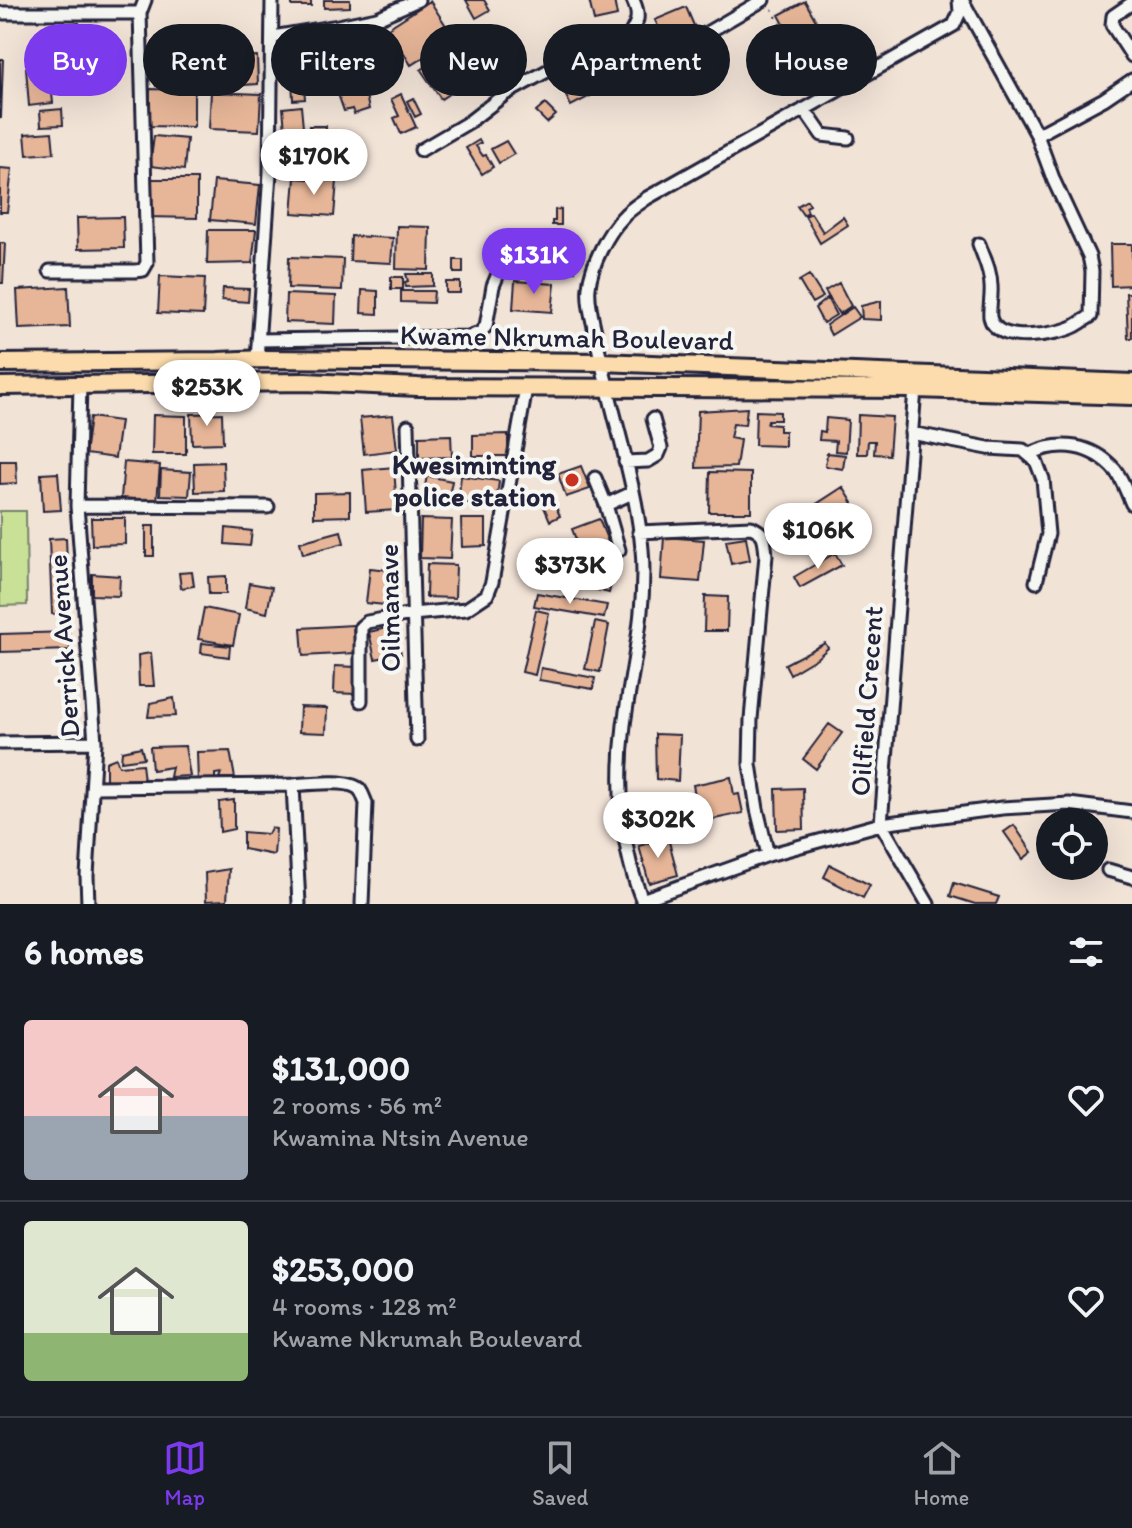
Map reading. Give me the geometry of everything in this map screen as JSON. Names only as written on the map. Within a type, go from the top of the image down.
[{"type":"highway","name":"Kwame Nkrumah Boulevard","points":[[0,363],[257,359],[601,362],[1132,383]]},
{"type":"highway","name":"Kwame Nkrumah Boulevard","points":[[0,386],[305,382],[418,387],[915,389],[1132,396]]},
{"type":"street","points":[[50,271],[135,271],[143,270],[147,263],[140,13],[145,0]]},
{"type":"street","points":[[272,0],[273,24]]},
{"type":"street","points":[[348,24],[377,18],[418,0]]},
{"type":"street","points":[[633,0],[637,8],[637,24]]},
{"type":"street","points":[[723,24],[765,0]]},
{"type":"street","points":[[960,0],[960,12],[954,25],[647,198],[616,224],[600,251],[589,288],[590,306],[642,549],[643,596],[620,773],[629,859],[643,902],[768,855],[881,824],[1002,808],[1069,804],[1132,812]]},
{"type":"street","points":[[960,0],[1037,135],[1054,181],[1089,256],[1092,271],[1091,316],[1057,332],[1027,336],[1005,334],[990,319],[990,274],[979,244]]},
{"type":"street","points":[[1132,3],[1113,16],[1112,25],[1132,56]]},
{"type":"street","points":[[3,13],[140,13]]},
{"type":"street","points":[[421,150],[469,122],[505,94],[543,73]]},
{"type":"street","points":[[1037,135],[1104,99],[1132,80]]},
{"type":"street","points":[[257,359],[270,173],[272,96]]},
{"type":"street","points":[[804,109],[822,135],[848,138]]},
{"type":"street","points":[[258,340],[469,337],[486,326],[493,286],[511,244]]},
{"type":"street","name":"Derrick Avenue","points":[[80,385],[77,506],[95,742],[88,904]]},
{"type":"street","points":[[361,701],[361,627],[367,622],[412,614],[466,609],[487,595],[492,582],[526,388]]},
{"type":"street","name":"Oilfield Crecent","points":[[881,824],[915,389]]},
{"type":"street","points":[[625,462],[648,461],[658,455],[661,448],[653,419]]},
{"type":"street","name":"Oilmanave","points":[[408,426],[417,740]]},
{"type":"street","points":[[911,433],[988,448],[1023,450],[1036,461],[1043,479],[1048,534],[1036,582]]},
{"type":"street","points":[[1030,454],[1045,447],[1067,445],[1089,450],[1114,469],[1132,504]]},
{"type":"street","points":[[595,478],[619,550]]},
{"type":"street","points":[[606,505],[632,493]]},
{"type":"street","points":[[77,506],[268,507]]},
{"type":"street","points":[[639,532],[751,527],[761,531],[764,536],[766,555],[751,719],[750,764],[768,855]]},
{"type":"street","points":[[0,743],[95,742]]},
{"type":"street","points":[[93,787],[324,782],[352,785],[360,789],[366,803],[362,904]]},
{"type":"street","points":[[293,785],[299,904]]},
{"type":"street","points":[[881,824],[928,904]]},
{"type":"street","points":[[1108,870],[1132,877]]},
{"type":"path","points":[[765,0],[821,99]]},
{"type":"green space","points":[[0,511],[26,511],[27,605],[0,606]]},
{"type":"building","points":[[292,0],[311,0],[311,6],[292,6]]},
{"type":"building","points":[[324,0],[350,0],[350,7],[324,8]]},
{"type":"building","points":[[466,0],[484,0],[490,10],[476,18]]},
{"type":"building","points":[[589,0],[614,0],[617,16],[594,21]]},
{"type":"building","points":[[430,1],[445,24],[420,24],[420,59],[411,65],[404,54],[404,24],[394,24]]},
{"type":"building","points":[[805,1],[818,24],[784,24],[779,15]]},
{"type":"building","points":[[686,7],[693,24],[657,24],[655,20]]},
{"type":"building","points":[[255,56],[258,84],[255,84]]},
{"type":"building","points":[[0,59],[3,59],[1,118],[0,118]]},
{"type":"building","points":[[261,94],[259,131],[209,129],[211,96]]},
{"type":"building","points":[[28,96],[52,96],[53,103],[29,106]]},
{"type":"building","points":[[150,96],[194,96],[194,127],[149,126]]},
{"type":"building","points":[[293,96],[305,96],[305,99],[293,100]]},
{"type":"building","points":[[339,96],[366,96],[369,109],[354,114],[352,109],[344,111]]},
{"type":"building","points":[[402,96],[416,127],[401,134],[394,118],[399,116],[391,99]]},
{"type":"building","points":[[566,96],[590,96],[571,106]]},
{"type":"building","points":[[413,98],[421,114],[415,117],[407,101]]},
{"type":"building","points":[[545,104],[556,115],[547,123],[536,112]]},
{"type":"building","points":[[301,106],[305,149],[287,151],[283,108]]},
{"type":"building","points":[[62,109],[63,125],[41,126],[40,111]]},
{"type":"building","points":[[309,126],[326,126],[325,143],[308,141]]},
{"type":"building","points":[[52,132],[54,153],[27,155],[25,134]]},
{"type":"building","points":[[154,136],[187,139],[184,170],[150,166]]},
{"type":"building","points":[[479,140],[481,143],[476,146],[493,167],[482,174],[466,148]]},
{"type":"building","points":[[506,141],[514,154],[499,163],[491,149]]},
{"type":"building","points":[[0,168],[12,169],[7,212],[0,212]]},
{"type":"building","points":[[295,178],[337,181],[334,216],[292,213]]},
{"type":"building","points":[[148,179],[197,179],[197,218],[147,217]]},
{"type":"building","points":[[214,181],[260,185],[256,224],[210,220]]},
{"type":"building","points":[[807,200],[810,205],[803,215],[797,206]]},
{"type":"building","points":[[561,209],[561,225],[552,225],[555,210]]},
{"type":"building","points":[[811,213],[823,232],[843,217],[848,225],[820,243],[805,216]]},
{"type":"building","points":[[123,217],[124,248],[78,249],[77,218]]},
{"type":"building","points":[[397,226],[430,227],[429,270],[396,269]]},
{"type":"building","points":[[208,230],[256,230],[252,263],[207,264]]},
{"type":"building","points":[[351,236],[393,238],[391,263],[350,261]]},
{"type":"building","points":[[0,243],[5,243],[3,283],[0,283]]},
{"type":"building","points":[[544,243],[557,244],[555,274],[541,273]]},
{"type":"building","points":[[572,243],[579,244],[575,271],[568,270]]},
{"type":"building","points":[[1110,244],[1132,244],[1132,285],[1111,286]]},
{"type":"building","points":[[289,257],[343,259],[342,290],[288,288]]},
{"type":"building","points":[[454,260],[463,260],[463,273],[454,273]]},
{"type":"building","points":[[406,274],[433,274],[433,286],[406,287]]},
{"type":"building","points":[[809,275],[823,297],[812,303],[799,281]]},
{"type":"building","points":[[160,276],[205,278],[203,315],[158,313]]},
{"type":"building","points":[[391,277],[403,277],[403,289],[391,289]]},
{"type":"building","points":[[515,281],[555,284],[552,312],[513,309]]},
{"type":"building","points":[[446,282],[460,282],[460,293],[446,293]]},
{"type":"building","points":[[839,283],[851,306],[839,314],[825,291]]},
{"type":"building","points":[[68,287],[70,327],[19,329],[17,290]]},
{"type":"building","points":[[223,288],[249,289],[248,302],[222,300]]},
{"type":"building","points":[[362,290],[378,291],[378,314],[361,313]]},
{"type":"building","points":[[401,291],[434,291],[433,303],[401,302]]},
{"type":"building","points":[[1126,293],[1132,293],[1132,338],[1128,338]]},
{"type":"building","points":[[286,294],[336,296],[335,324],[285,322]]},
{"type":"building","points":[[827,298],[836,315],[823,323],[815,308]]},
{"type":"building","points":[[881,301],[881,320],[862,319],[861,306]]},
{"type":"building","points":[[853,307],[860,317],[831,335],[826,325]]},
{"type":"building","points":[[747,408],[745,425],[733,424],[730,438],[740,440],[736,467],[696,468],[698,411]]},
{"type":"building","points":[[756,411],[780,412],[780,420],[768,420],[767,424],[779,425],[779,431],[785,431],[785,446],[755,445]]},
{"type":"building","points":[[222,413],[223,443],[192,444],[191,414]]},
{"type":"building","points":[[153,415],[186,416],[186,454],[152,454]]},
{"type":"building","points":[[393,415],[397,450],[364,454],[360,418]]},
{"type":"building","points":[[858,415],[892,417],[889,455],[874,454],[875,441],[868,441],[867,454],[857,454]]},
{"type":"building","points":[[90,417],[120,421],[115,458],[85,454]]},
{"type":"building","points":[[826,418],[848,420],[846,452],[835,451],[836,441],[819,440],[820,431],[825,432]]},
{"type":"building","points":[[508,434],[508,456],[473,456],[473,435]]},
{"type":"building","points":[[451,435],[452,457],[419,458],[419,436]]},
{"type":"building","points":[[827,453],[845,455],[843,469],[825,466]]},
{"type":"building","points":[[0,461],[16,461],[17,483],[0,484]]},
{"type":"building","points":[[124,462],[160,465],[157,501],[121,498]]},
{"type":"building","points":[[223,462],[224,491],[195,492],[194,463]]},
{"type":"building","points":[[581,466],[590,489],[566,497],[558,474]]},
{"type":"building","points":[[394,467],[397,510],[366,512],[363,470]]},
{"type":"building","points":[[161,470],[191,472],[189,496],[160,495]]},
{"type":"building","points":[[710,472],[751,473],[751,512],[709,512]]},
{"type":"building","points":[[58,473],[61,510],[43,511],[41,474]]},
{"type":"building","points":[[427,476],[452,481],[448,501],[423,496]]},
{"type":"building","points":[[461,476],[499,481],[496,506],[458,502]]},
{"type":"building","points":[[843,487],[853,503],[805,533],[795,518]]},
{"type":"building","points":[[350,492],[350,516],[314,517],[314,493]]},
{"type":"building","points":[[551,496],[560,516],[550,521],[541,500]]},
{"type":"building","points":[[91,518],[125,518],[125,544],[92,545]]},
{"type":"building","points":[[421,519],[452,520],[450,559],[420,558]]},
{"type":"building","points":[[461,519],[486,519],[486,546],[462,547]]},
{"type":"building","points":[[599,519],[610,547],[583,558],[572,529]]},
{"type":"building","points":[[146,526],[154,526],[154,556],[146,556]]},
{"type":"building","points":[[226,528],[252,531],[250,546],[225,544]]},
{"type":"building","points":[[341,531],[344,543],[303,554],[300,542]]},
{"type":"building","points":[[664,537],[704,540],[700,582],[661,579]]},
{"type":"building","points":[[746,537],[750,560],[731,564],[726,540]]},
{"type":"building","points":[[66,538],[69,613],[52,614],[49,539]]},
{"type":"building","points":[[835,553],[842,565],[800,588],[794,577]]},
{"type":"building","points":[[427,564],[456,565],[455,598],[426,597]]},
{"type":"building","points":[[542,567],[569,573],[566,585],[539,579]]},
{"type":"building","points":[[370,568],[399,571],[395,606],[366,603]]},
{"type":"building","points":[[192,572],[194,586],[181,588],[179,573]]},
{"type":"building","points":[[92,574],[120,576],[119,596],[92,595]]},
{"type":"building","points":[[589,575],[612,581],[609,593],[586,587]]},
{"type":"building","points":[[226,576],[226,594],[209,594],[208,577]]},
{"type":"building","points":[[249,583],[272,587],[267,613],[245,608]]},
{"type":"building","points":[[537,593],[607,605],[604,618],[534,606]]},
{"type":"building","points":[[705,596],[728,597],[727,631],[704,631]]},
{"type":"building","points":[[204,608],[239,615],[233,645],[198,639]]},
{"type":"building","points":[[536,610],[549,613],[535,675],[522,672]]},
{"type":"building","points":[[595,622],[609,625],[600,672],[585,669]]},
{"type":"building","points":[[353,625],[355,653],[303,656],[301,628]]},
{"type":"building","points":[[395,626],[401,654],[375,659],[369,632]]},
{"type":"building","points":[[69,632],[70,650],[0,652],[0,634]]},
{"type":"building","points":[[202,643],[230,646],[229,657],[201,653]]},
{"type":"building","points":[[825,643],[828,648],[817,658],[790,674],[785,664]]},
{"type":"building","points":[[151,653],[154,686],[139,686],[138,655]]},
{"type":"building","points":[[335,666],[356,667],[355,694],[334,693]]},
{"type":"building","points":[[541,668],[595,678],[593,689],[539,680]]},
{"type":"building","points":[[174,698],[176,716],[148,717],[150,703]]},
{"type":"building","points":[[300,707],[327,708],[326,733],[299,732]]},
{"type":"building","points":[[829,724],[842,733],[816,769],[803,759]]},
{"type":"building","points":[[655,734],[680,735],[678,781],[656,779]]},
{"type":"building","points":[[185,746],[190,776],[170,777],[172,767],[152,770],[150,747]]},
{"type":"building","points":[[141,747],[144,758],[121,761],[122,751]]},
{"type":"building","points":[[230,751],[235,778],[219,778],[221,773],[215,774],[215,783],[198,783],[197,752]]},
{"type":"building","points":[[116,758],[119,766],[142,764],[144,781],[106,780],[106,762]]},
{"type":"building","points":[[731,777],[734,795],[739,794],[743,813],[700,822],[693,785]]},
{"type":"building","points":[[803,788],[804,829],[777,830],[776,789]]},
{"type":"building","points":[[234,800],[234,829],[220,832],[219,802]]},
{"type":"building","points":[[1014,825],[1032,852],[1023,859],[1004,832]]},
{"type":"building","points":[[271,828],[276,829],[274,855],[243,849],[243,832],[268,834]]},
{"type":"building","points":[[668,838],[678,875],[649,883],[639,846]]},
{"type":"building","points":[[830,865],[870,885],[863,898],[824,877]]},
{"type":"building","points":[[229,869],[227,900],[206,901],[205,873]]},
{"type":"building","points":[[954,883],[999,897],[996,904],[975,904],[950,896]]},
{"type":"place","name":"Kwesiminting police station","points":[[572,480]]}]
